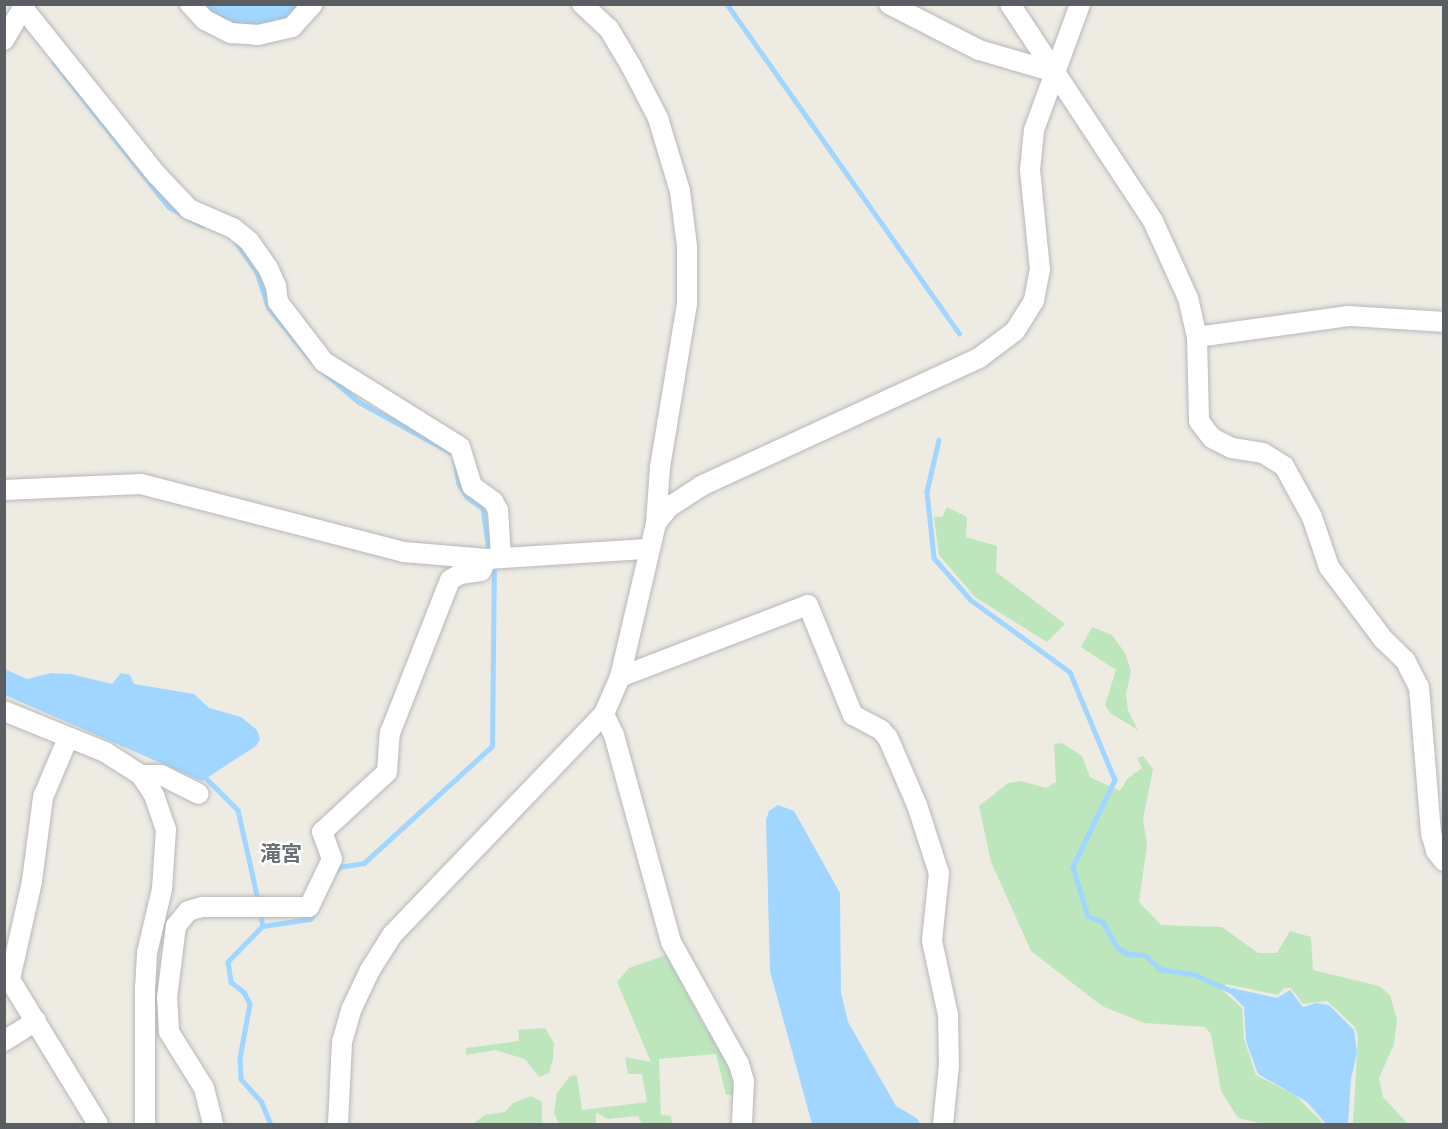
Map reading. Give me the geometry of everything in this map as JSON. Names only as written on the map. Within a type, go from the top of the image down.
[{"type":"street","points":[[190,4],[205,20],[231,33],[258,35],[292,27],[313,4]]},
{"type":"street","points":[[338,1125],[342,1042],[356,1000],[392,935],[604,714],[621,677],[648,549],[656,523],[660,468],[687,304],[687,246],[680,191],[658,118],[631,66],[609,29],[582,4]]},
{"type":"street","points":[[889,4],[979,50],[1054,72]]},
{"type":"street","points":[[1010,4],[1153,221],[1188,298],[1197,337],[1199,421],[1212,438],[1232,448],[1263,453],[1284,466],[1312,517],[1329,567],[1383,639],[1405,660],[1419,687],[1431,833],[1436,851],[1443,861]]},
{"type":"street","points":[[656,523],[683,495],[979,358],[1015,332],[1027,315],[1038,285],[1032,152],[1040,110],[1080,4]]},
{"type":"street","points":[[4,40],[24,6],[157,175],[189,208],[233,228],[249,241],[268,268],[278,302],[324,362],[460,447],[472,486],[493,501],[498,510],[494,558],[481,571],[460,574],[450,580],[390,733],[387,772],[322,832],[332,859],[309,907],[202,907],[188,911],[176,926],[167,998],[169,1032],[204,1088],[213,1125]]},
{"type":"street","points":[[1197,337],[1349,315],[1443,322]]},
{"type":"street","points":[[4,490],[141,484],[404,552],[494,558],[648,549]]},
{"type":"street","points":[[621,677],[808,605],[853,716],[881,730],[888,738],[917,805],[939,873],[932,940],[948,1015],[950,1065],[944,1125]]},
{"type":"street","points":[[4,711],[105,752],[141,775],[154,795],[166,829],[162,889],[147,953],[145,1125]]},
{"type":"street","points":[[604,714],[614,735],[671,942],[739,1064],[744,1081],[742,1125]]},
{"type":"street","points":[[68,738],[43,797],[32,881],[7,974],[98,1125]]},
{"type":"street","points":[[141,775],[161,776],[199,794]]},
{"type":"street","points":[[4,1041],[36,1021]]},
{"type":"green space","points":[[947,507],[967,517],[966,537],[997,546],[996,572],[1065,624],[1047,642],[975,597],[939,555],[934,517],[942,517]]},
{"type":"green space","points":[[1092,627],[1112,635],[1125,653],[1131,671],[1126,694],[1128,710],[1138,730],[1110,713],[1105,705],[1116,670],[1081,647]]},
{"type":"green space","points":[[1062,743],[1082,756],[1090,777],[1120,791],[1127,779],[1142,768],[1137,758],[1143,756],[1153,769],[1143,819],[1147,845],[1139,902],[1161,925],[1222,927],[1258,953],[1277,953],[1290,931],[1311,937],[1313,970],[1379,986],[1390,995],[1397,1019],[1394,1044],[1379,1078],[1383,1097],[1408,1124],[1353,1124],[1358,1037],[1355,1027],[1327,1001],[1303,1004],[1291,988],[1284,988],[1278,995],[1226,984],[1221,989],[1242,1008],[1244,1039],[1256,1075],[1295,1095],[1324,1124],[1259,1123],[1238,1118],[1221,1091],[1211,1034],[1205,1027],[1144,1023],[1102,1006],[1031,951],[991,862],[979,806],[1008,783],[1021,781],[1046,788],[1056,782],[1054,744]]},
{"type":"green space","points":[[666,955],[704,1026],[725,1053],[735,1095],[726,1095],[716,1054],[659,1059],[661,1115],[671,1116],[672,1124],[642,1124],[638,1116],[608,1119],[596,1113],[596,1124],[559,1124],[554,1113],[557,1093],[570,1076],[577,1075],[582,1110],[647,1102],[642,1074],[628,1074],[625,1057],[651,1062],[617,982],[629,968]]},
{"type":"green space","points":[[545,1028],[554,1043],[553,1059],[549,1073],[539,1077],[525,1059],[495,1050],[466,1055],[466,1048],[519,1041],[518,1030]]},
{"type":"green space","points":[[531,1096],[542,1102],[542,1124],[473,1124],[485,1115],[505,1112],[513,1103]]},
{"type":"water","points":[[200,5],[298,5],[290,16],[264,30],[216,23]]},
{"type":"water","points":[[5,669],[27,679],[51,673],[71,674],[112,684],[121,673],[130,675],[134,684],[194,694],[209,708],[241,717],[257,730],[260,739],[256,746],[202,781],[5,695]]},
{"type":"water","points":[[778,805],[794,811],[840,893],[841,993],[848,1022],[896,1106],[918,1119],[920,1124],[812,1124],[770,971],[766,820],[769,811]]},
{"type":"water","points":[[1232,988],[1277,998],[1290,990],[1303,1007],[1316,1003],[1329,1005],[1354,1030],[1357,1053],[1351,1079],[1348,1124],[1326,1124],[1307,1102],[1258,1074],[1246,1041],[1244,1007],[1230,993]]},
{"type":"waterway","points":[[727,4],[959,333]]},
{"type":"waterway","points":[[54,62],[169,207],[202,225]]},
{"type":"waterway","points":[[236,242],[257,272],[269,308],[311,360]]},
{"type":"waterway","points":[[321,370],[359,402],[450,452]]},
{"type":"waterway","points":[[939,440],[927,492],[934,558],[971,600],[1070,672],[1115,780],[1073,867],[1088,916],[1103,922],[1118,948],[1128,954],[1145,955],[1160,969],[1196,975],[1236,993]]},
{"type":"waterway","points":[[455,461],[459,484],[467,497],[483,508],[488,545]]},
{"type":"waterway","points":[[336,871],[339,867],[364,863],[492,746],[494,566]]},
{"type":"waterway","points":[[203,775],[238,810],[257,895]]},
{"type":"waterway","points":[[263,926],[310,919],[314,913]]},
{"type":"waterway","points":[[261,916],[263,926],[228,962],[231,982],[244,992],[250,1004],[240,1058],[241,1079],[261,1101],[271,1124]]},
{"type":"district","name":"滝宮","points":[[281,854]]}]
